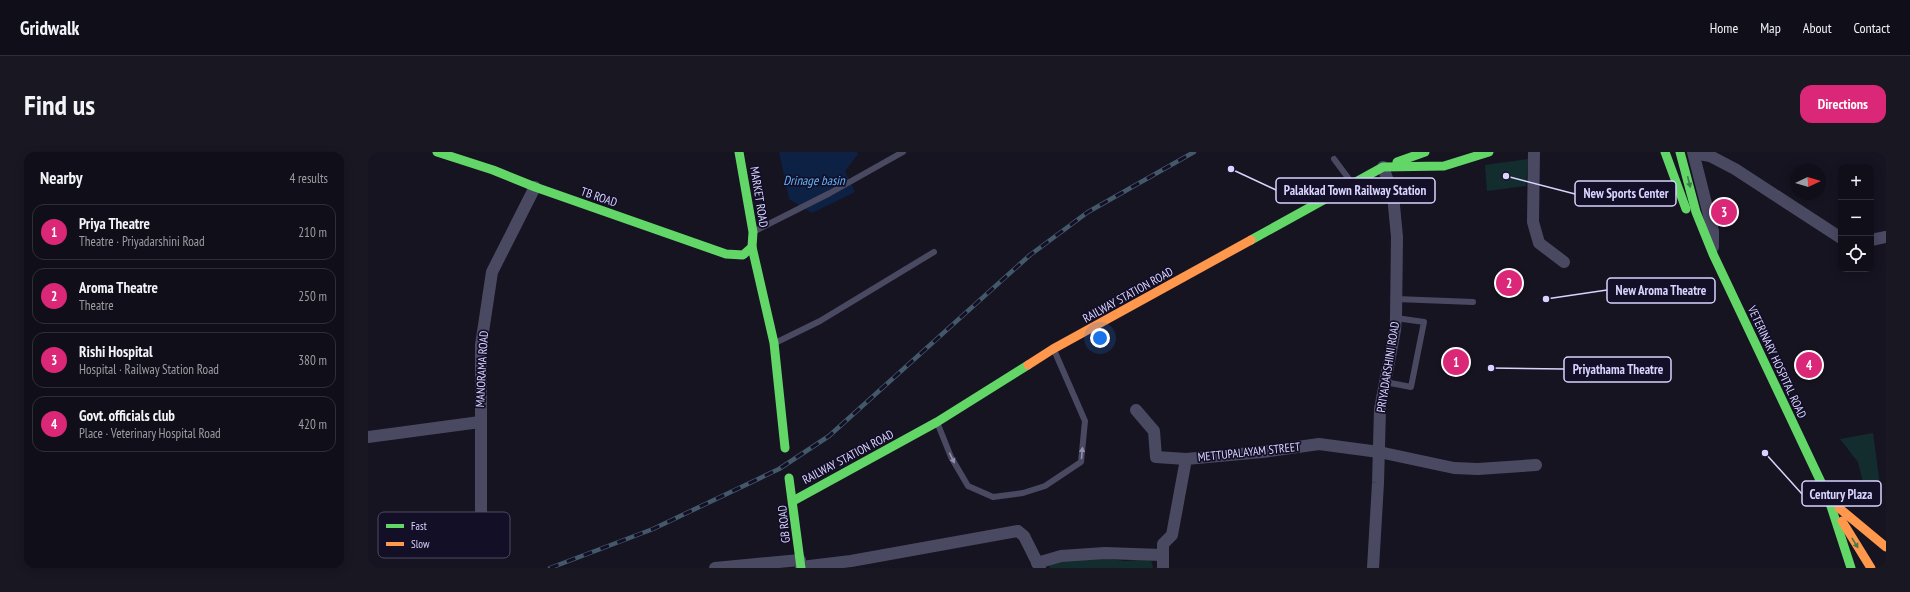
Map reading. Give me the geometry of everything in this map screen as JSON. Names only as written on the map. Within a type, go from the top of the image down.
[{"type":"street","name":"TB ROAD","points":[[437,152],[493,170],[535,187],[726,254],[743,254],[752,247]]},
{"type":"street","name":"MARKET ROAD","points":[[739,152],[753,232],[752,247],[774,344],[785,448]]},
{"type":"street","points":[[1383,167],[1425,152]]},
{"type":"street","name":"RAILWAY STATION ROAD","points":[[793,501],[937,422],[1053,349],[1383,167],[1444,166],[1489,152]]},
{"type":"street","points":[[1534,152],[1532,222],[1539,243],[1564,262]]},
{"type":"street","points":[[1665,152],[1685,207],[1695,225],[1707,236]]},
{"type":"street","name":"VETERINARY HOSPITAL ROAD","points":[[1680,152],[1696,212],[1713,254],[1828,498],[1871,568]]},
{"type":"street","points":[[1713,254],[1712,232],[1694,152],[1710,156],[1735,169],[1838,236]]},
{"type":"street","name":"PRIYADARSHINI ROAD","points":[[1373,568],[1380,409],[1396,330],[1397,237],[1392,195],[1383,167]]},
{"type":"street","name":"MANORAMA ROAD","points":[[481,512],[481,345],[492,272],[535,187]]},
{"type":"street","points":[[1874,239],[1886,237]]},
{"type":"street","points":[[1136,410],[1154,432],[1156,457],[1186,459]]},
{"type":"street","points":[[368,437],[480,422]]},
{"type":"street","name":"METTUPALAYAM STREET","points":[[1163,568],[1163,544],[1172,535],[1186,459],[1262,452],[1319,444],[1379,452],[1454,468],[1478,469],[1536,465]]},
{"type":"street","name":"GB ROAD","points":[[789,478],[801,565]]},
{"type":"street","name":"VETERINARY HOSPITAL ROAD","points":[[1828,498],[1886,547]]},
{"type":"street","name":"VETERINARY HOSPITAL ROAD","points":[[1828,498],[1851,568]]},
{"type":"street","points":[[715,568],[801,565],[883,555],[1018,531],[1024,536],[1038,566],[1060,556],[1105,553],[1162,555]]},
{"type":"lane","points":[[753,232],[830,193],[903,152]]},
{"type":"lane","points":[[1334,159],[1352,184]]},
{"type":"lane","points":[[774,344],[820,321],[934,252]]},
{"type":"lane","points":[[1396,299],[1473,302]]},
{"type":"lane","points":[[1385,382],[1412,386],[1424,322],[1396,318]]},
{"type":"lane","points":[[937,422],[951,457],[968,486],[993,497],[1023,493],[1044,486],[1081,462],[1085,421],[1053,349]]},
{"type":"green space","points":[[1528,159],[1526,186],[1487,191],[1485,165]]},
{"type":"green space","points":[[1873,433],[1882,500],[1868,503],[1858,462],[1840,439]]},
{"type":"green space","points":[[1102,558],[1125,561],[1151,559],[1153,568],[1050,568],[1048,564],[1064,560]]},
{"type":"water","name":"Drinage basin","points":[[779,152],[857,152],[858,154],[845,171],[855,192],[812,213],[789,199]]},
{"type":"railway","points":[[550,568],[653,529],[779,469],[829,436],[1030,255],[1088,212],[1194,152]]},
{"type":"traffic: fast","points":[[437,152],[493,170],[535,187],[726,254],[743,255],[752,247]]},
{"type":"traffic: fast","points":[[739,152],[753,232],[752,247],[774,343],[785,448]]},
{"type":"traffic: fast","points":[[1397,162],[1425,152]]},
{"type":"traffic: fast","points":[[1251,240],[1383,167],[1444,166],[1489,152]]},
{"type":"traffic: fast","points":[[1665,152],[1686,209]]},
{"type":"traffic: fast","points":[[1680,152],[1696,212],[1713,254],[1828,497],[1851,568]]},
{"type":"traffic: fast","points":[[793,501],[937,422],[1028,365]]},
{"type":"traffic: fast","points":[[789,478],[801,568]]},
{"type":"traffic: slow","points":[[1028,365],[1053,349],[1251,240]]},
{"type":"traffic: slow","points":[[1839,508],[1886,547]]},
{"type":"traffic: slow","points":[[1842,521],[1871,568]]},
{"type":"place","name":"Palakkad Town Railway Station","points":[[1231,169]]},
{"type":"place","name":"New Sports Center","points":[[1506,176]]},
{"type":"place","name":"Rishi Hospital","points":[[1724,212]]},
{"type":"place","name":"Aroma Theatre","points":[[1509,283]]},
{"type":"place","name":"New Aroma Theatre","points":[[1546,299]]},
{"type":"place","name":"Priya Theatre","points":[[1456,362]]},
{"type":"place","name":"Govt. officials club","points":[[1809,365]]},
{"type":"place","name":"Priyathama Theatre","points":[[1491,368]]},
{"type":"place","name":"Century Plaza","points":[[1765,453]]}]
